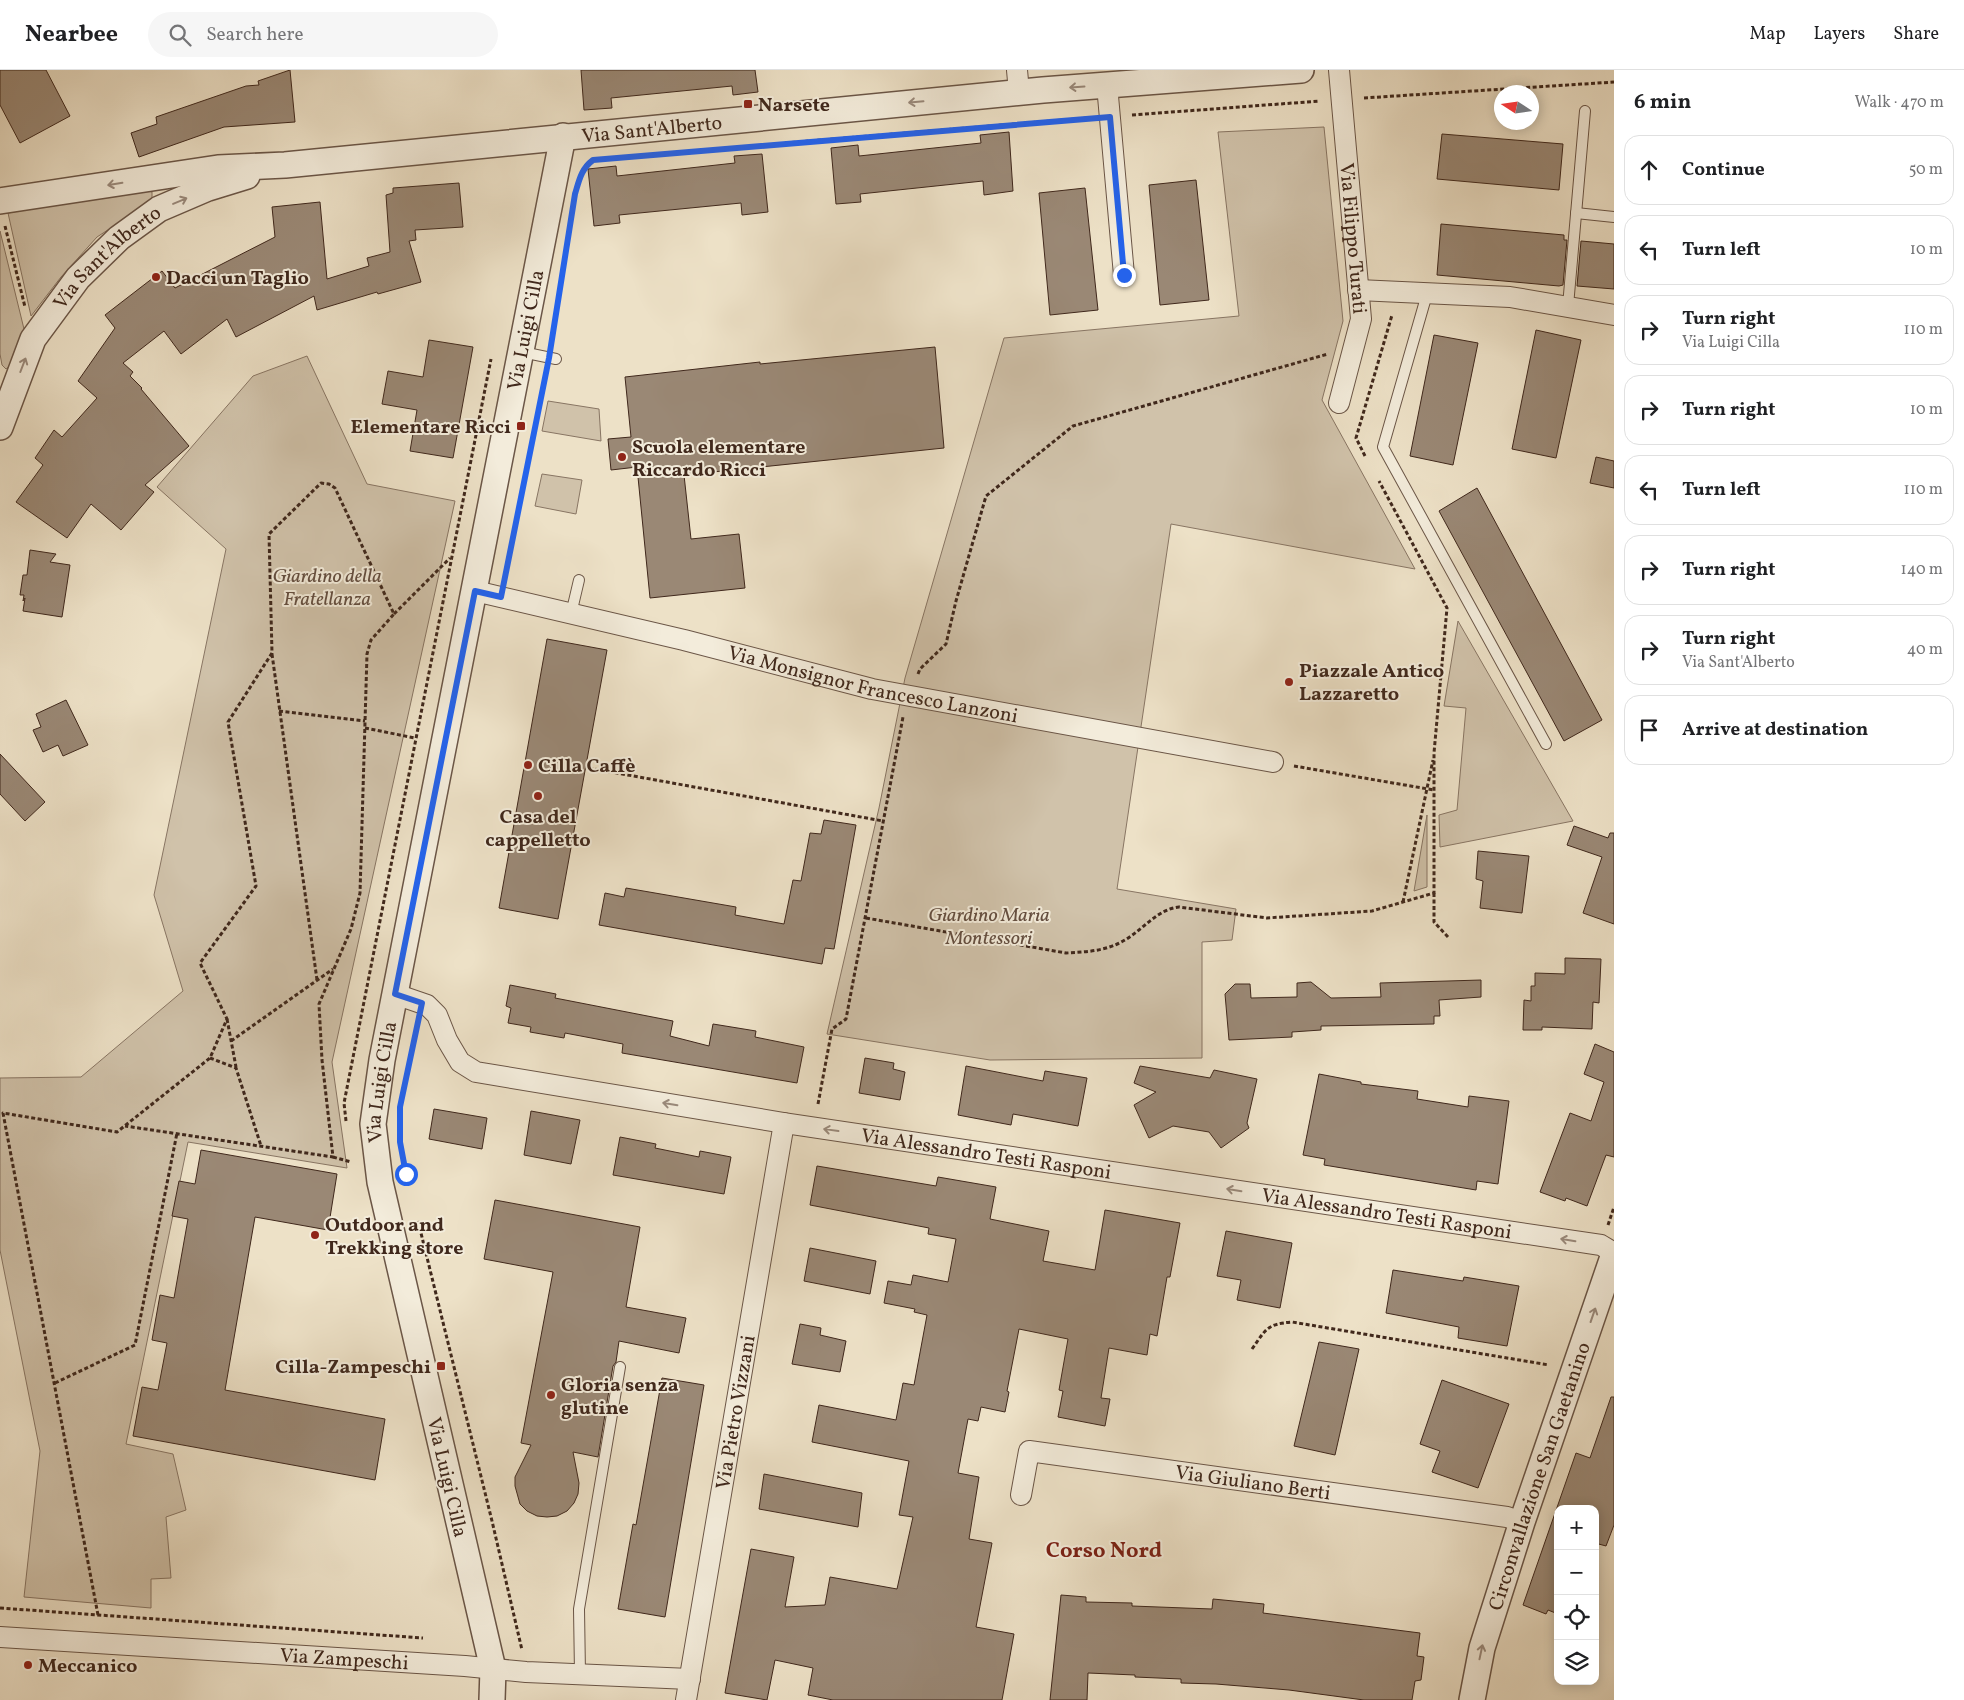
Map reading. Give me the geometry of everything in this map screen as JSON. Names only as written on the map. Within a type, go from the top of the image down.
[{"type":"street","name":"Via Sant'Alberto","points":[[2,213],[218,168],[285,164],[563,136],[1018,81],[1107,85],[1300,70]]},
{"type":"street","name":"Via Filippo Turati","points":[[1339,70],[1361,319],[1339,403]]},
{"type":"street","points":[[1107,85],[1124,275]]},
{"type":"street","name":"Via Luigi Cilla","points":[[492,1700],[493,1669],[380,1182],[373,1124],[382,1060],[563,136]]},
{"type":"street","name":"Via Sant'Alberto","points":[[0,427],[33,339],[78,278],[119,238],[159,209],[208,188],[285,164]]},
{"type":"street","points":[[1358,290],[1510,297],[1614,315]]},
{"type":"street","name":"Via Monsignor Francesco Lanzoni","points":[[475,591],[684,640],[872,689],[1273,762]]},
{"type":"street","name":"Via Alessandro Testi Rasponi","points":[[395,994],[427,1005],[437,1015],[447,1040],[460,1062],[476,1072],[784,1123],[1601,1245],[1614,1254]]},
{"type":"street","name":"Via Pietro Vizzani","points":[[686,1700],[784,1123]]},
{"type":"street","name":"Circonvallazione San Gaetanino","points":[[1472,1700],[1482,1648],[1522,1522],[1614,1254]]},
{"type":"street","name":"Via Giuliano Berti","points":[[1022,1495],[1028,1451],[1501,1516],[1522,1522]]},
{"type":"street","name":"Via Zampeschi","points":[[0,1637],[526,1672],[690,1679]]},
{"type":"lane","points":[[1568,306],[1585,111]]},
{"type":"lane","points":[[1576,213],[1614,217]]},
{"type":"lane","points":[[1427,294],[1383,447],[1546,744]]},
{"type":"lane","points":[[522,352],[553,358]]},
{"type":"lane","points":[[572,614],[580,580]]},
{"type":"lane","points":[[580,1674],[579,1609],[620,1367]]},
{"type":"path","points":[[776,144],[1110,117],[1614,82]]},
{"type":"path","points":[[579,178],[586,165],[593,160],[600,160]]},
{"type":"path","points":[[2,213],[33,339]]},
{"type":"path","points":[[501,597],[553,358],[555,318]]},
{"type":"path","points":[[824,1129],[827,1115],[817,1114],[832,1029],[846,1019],[906,696],[920,669],[946,644],[956,600],[986,496],[1073,426],[1300,364],[1354,346]]},
{"type":"path","points":[[318,980],[272,652],[269,534],[321,483],[329,484],[335,488],[394,614]]},
{"type":"path","points":[[333,1157],[318,1004],[351,929],[360,893],[367,654],[371,640],[451,557]]},
{"type":"path","points":[[261,1146],[236,1068],[228,1019],[200,963],[256,886],[228,722],[272,652]]},
{"type":"path","points":[[279,712],[365,721]]},
{"type":"path","points":[[365,728],[415,738]]},
{"type":"path","points":[[1403,902],[1434,752]]},
{"type":"path","points":[[1273,762],[1434,790]]},
{"type":"path","points":[[589,768],[883,821]]},
{"type":"path","points":[[1434,893],[1434,922],[1448,937]]},
{"type":"path","points":[[231,1041],[333,969]]},
{"type":"path","points":[[411,1057],[422,1003]]},
{"type":"path","points":[[98,1615],[3,1113],[118,1132],[210,1058],[228,1019]]},
{"type":"path","points":[[210,1058],[236,1068]]},
{"type":"path","points":[[125,1126],[333,1157],[351,1162]]},
{"type":"path","points":[[55,1384],[135,1345],[177,1133]]},
{"type":"path","points":[[417,1220],[492,1521],[526,1672]]},
{"type":"path","points":[[1252,1349],[1266,1330],[1276,1323],[1292,1322],[1557,1366]]},
{"type":"path","points":[[0,1608],[432,1639]]},
{"type":"green space","name":"Giardino Maria Montessori","points":[[1324,127],[1343,321],[1322,400],[1415,569],[1171,524],[1117,889],[1236,909],[1232,940],[1202,942],[1202,1058],[990,1060],[827,1034],[879,808],[905,678],[1004,338],[1239,316],[1218,132]]},
{"type":"green space","points":[[142,189],[152,192],[152,201],[97,237],[61,277],[31,316],[8,213]]},
{"type":"green space","points":[[0,231],[24,329],[10,366],[6,369],[2,365],[0,354]]},
{"type":"green space","name":"Giardino della Fratellanza","points":[[307,356],[367,484],[455,501],[332,1062],[347,1168],[188,1142],[126,1444],[173,1454],[186,1510],[166,1517],[171,1578],[151,1579],[151,1608],[24,1597],[40,1451],[0,1250],[0,1078],[81,1077],[183,991],[154,895],[226,549],[157,487],[253,376]]},
{"type":"green space","points":[[548,401],[599,409],[601,441],[542,431]]},
{"type":"green space","points":[[542,474],[582,480],[576,514],[535,506]]},
{"type":"green space","points":[[1458,621],[1573,821],[1440,847],[1439,815],[1457,810],[1466,708],[1444,706]]},
{"type":"green space","points":[[1427,815],[1427,887],[1414,891]]},
{"type":"building","points":[[0,70],[46,70],[70,116],[20,143],[0,105]]},
{"type":"building","points":[[290,70],[295,122],[224,127],[139,157],[131,133],[157,124],[156,117],[246,86],[259,85],[258,81]]},
{"type":"building","points":[[581,70],[755,70],[758,92],[733,95],[732,86],[611,98],[612,108],[584,110]]},
{"type":"building","points":[[1009,132],[1013,191],[984,195],[983,181],[860,194],[861,202],[836,204],[831,148],[858,145],[859,156],[981,143],[980,135]]},
{"type":"building","points":[[1442,134],[1563,144],[1559,190],[1437,179]]},
{"type":"building","points":[[762,154],[768,212],[742,215],[741,203],[619,215],[620,223],[594,226],[588,169],[616,166],[617,176],[735,163],[734,156]]},
{"type":"building","points":[[1196,180],[1209,300],[1160,305],[1149,185]]},
{"type":"building","points":[[459,183],[463,227],[415,230],[416,240],[409,241],[421,282],[378,294],[377,292],[317,310],[314,296],[236,337],[227,319],[181,354],[164,331],[123,363],[133,372],[130,376],[189,446],[145,485],[154,492],[121,530],[91,504],[67,538],[16,502],[43,465],[35,458],[54,430],[62,437],[97,398],[78,381],[115,328],[105,315],[162,271],[175,288],[275,237],[272,207],[320,202],[327,279],[369,266],[367,258],[390,252],[386,195],[393,193],[393,188]]},
{"type":"building","points":[[1085,188],[1098,310],[1050,315],[1039,193]]},
{"type":"building","points":[[1441,224],[1564,235],[1564,240],[1567,240],[1563,285],[1437,275]]},
{"type":"building","points":[[1581,241],[1614,244],[1614,289],[1577,286]]},
{"type":"building","points":[[1536,330],[1581,340],[1556,458],[1512,449]]},
{"type":"building","points":[[1434,335],[1478,343],[1453,465],[1410,456]]},
{"type":"building","points":[[429,340],[473,347],[453,458],[410,451],[417,410],[382,404],[388,371],[423,377]]},
{"type":"building","points":[[935,347],[944,448],[684,475],[691,539],[739,534],[745,588],[650,598],[637,467],[611,470],[608,439],[631,437],[625,377],[760,362],[760,364]]},
{"type":"building","points":[[1596,457],[1614,461],[1614,488],[1590,483]]},
{"type":"building","points":[[1477,488],[1602,720],[1564,741],[1439,511]]},
{"type":"building","points":[[30,550],[56,554],[50,562],[70,565],[62,617],[23,611],[25,598],[23,601],[24,595],[20,595],[23,575],[27,575]]},
{"type":"building","points":[[547,639],[607,650],[558,919],[499,908]]},
{"type":"building","points":[[66,700],[88,745],[63,756],[58,745],[43,752],[33,730],[41,727],[36,714]]},
{"type":"building","points":[[0,754],[45,802],[25,821],[0,794]]},
{"type":"building","points":[[824,820],[856,825],[834,949],[825,948],[822,964],[599,925],[605,893],[624,897],[626,888],[736,907],[735,915],[784,924],[793,880],[801,881],[810,833],[821,834]]},
{"type":"building","points":[[1574,826],[1608,838],[1610,833],[1614,833],[1614,924],[1583,913],[1602,857],[1567,845]]},
{"type":"building","points":[[1478,851],[1529,856],[1522,913],[1480,908],[1483,881],[1476,879]]},
{"type":"building","points":[[1565,958],[1601,959],[1599,1003],[1593,1002],[1592,1029],[1542,1027],[1542,1030],[1523,1030],[1524,1000],[1531,1001],[1531,986],[1535,986],[1535,973],[1565,974]]},
{"type":"building","points":[[1481,980],[1481,997],[1439,1000],[1440,1016],[1434,1016],[1434,1024],[1321,1026],[1321,1030],[1292,1032],[1292,1037],[1229,1040],[1225,994],[1235,984],[1250,984],[1251,998],[1297,997],[1297,983],[1311,982],[1331,998],[1381,997],[1380,983]]},
{"type":"building","points":[[510,985],[556,994],[555,998],[673,1021],[670,1036],[709,1046],[713,1024],[756,1031],[755,1037],[804,1047],[797,1083],[622,1053],[623,1044],[565,1033],[564,1038],[530,1032],[531,1027],[508,1023],[511,1008],[506,1006]]},
{"type":"building","points":[[1595,1044],[1614,1052],[1614,1157],[1606,1155],[1587,1206],[1566,1198],[1565,1201],[1540,1192],[1570,1113],[1591,1121],[1604,1082],[1584,1074]]},
{"type":"building","points":[[865,1058],[894,1063],[893,1069],[905,1072],[900,1100],[859,1093]]},
{"type":"building","points":[[966,1066],[1043,1081],[1045,1071],[1087,1078],[1078,1126],[1013,1114],[1011,1125],[958,1115]]},
{"type":"building","points":[[1140,1066],[1210,1078],[1214,1070],[1257,1079],[1247,1123],[1249,1128],[1221,1148],[1209,1132],[1173,1126],[1149,1138],[1134,1105],[1156,1092],[1134,1083]]},
{"type":"building","points":[[1319,1074],[1361,1082],[1361,1084],[1418,1091],[1417,1099],[1468,1107],[1469,1096],[1509,1101],[1498,1184],[1477,1181],[1476,1190],[1324,1165],[1325,1159],[1303,1155]]},
{"type":"building","points":[[434,1109],[487,1118],[482,1149],[429,1139]]},
{"type":"building","points":[[531,1111],[580,1120],[571,1164],[524,1155]]},
{"type":"building","points":[[620,1137],[656,1144],[655,1148],[699,1157],[700,1151],[731,1157],[724,1194],[613,1175]]},
{"type":"building","points":[[201,1150],[337,1174],[328,1230],[255,1217],[225,1390],[385,1419],[375,1480],[133,1436],[142,1387],[158,1390],[167,1343],[152,1340],[160,1295],[174,1298],[188,1219],[172,1216],[179,1181],[195,1184]]},
{"type":"building","points":[[817,1166],[936,1186],[938,1177],[996,1187],[990,1219],[1049,1231],[1043,1261],[1095,1270],[1105,1210],[1180,1223],[1170,1277],[1167,1277],[1157,1336],[1150,1334],[1147,1355],[1109,1348],[1101,1398],[1110,1399],[1105,1426],[1058,1417],[1063,1391],[1059,1390],[1068,1339],[1019,1329],[1007,1391],[1009,1392],[1005,1412],[981,1407],[978,1421],[968,1419],[958,1473],[979,1477],[969,1539],[992,1543],[976,1627],[1014,1634],[1002,1700],[833,1700],[808,1695],[813,1668],[775,1660],[767,1700],[725,1693],[751,1549],[794,1557],[785,1607],[825,1605],[830,1577],[897,1589],[913,1517],[899,1515],[909,1461],[812,1442],[819,1405],[896,1420],[903,1383],[914,1385],[927,1315],[914,1312],[915,1309],[884,1303],[888,1281],[911,1285],[913,1275],[948,1282],[956,1239],[928,1234],[929,1228],[810,1205]]},
{"type":"building","points":[[495,1200],[640,1227],[626,1307],[686,1318],[679,1353],[619,1341],[598,1457],[573,1452],[579,1483],[578,1494],[574,1503],[567,1511],[557,1516],[537,1516],[527,1511],[520,1504],[515,1486],[515,1477],[531,1445],[521,1443],[553,1272],[484,1259]]},
{"type":"building","points":[[1226,1231],[1292,1243],[1280,1308],[1237,1300],[1241,1280],[1217,1276]]},
{"type":"building","points":[[810,1248],[876,1261],[870,1294],[804,1281]]},
{"type":"building","points":[[1393,1270],[1463,1281],[1464,1277],[1519,1286],[1507,1346],[1458,1338],[1459,1327],[1386,1313]]},
{"type":"building","points":[[800,1324],[821,1328],[820,1335],[846,1341],[840,1372],[792,1364]]},
{"type":"building","points":[[1319,1342],[1359,1349],[1335,1455],[1294,1446]]},
{"type":"building","points":[[662,1378],[704,1385],[665,1617],[618,1609],[633,1524],[636,1525]]},
{"type":"building","points":[[1442,1380],[1509,1404],[1478,1488],[1432,1472],[1440,1451],[1420,1444]]},
{"type":"building","points":[[1611,1397],[1614,1397],[1614,1525],[1606,1546],[1599,1544],[1599,1505],[1558,1505],[1576,1453],[1590,1458]]},
{"type":"building","points":[[764,1474],[862,1493],[858,1527],[759,1509]]},
{"type":"building","points":[[1554,1516],[1554,1612],[1548,1610],[1546,1614],[1523,1605]]},
{"type":"building","points":[[1061,1595],[1086,1597],[1086,1602],[1132,1603],[1132,1606],[1212,1609],[1213,1599],[1264,1604],[1263,1613],[1420,1633],[1417,1656],[1424,1657],[1421,1680],[1415,1681],[1412,1700],[1364,1700],[1289,1690],[1181,1683],[1181,1679],[1088,1673],[1087,1700],[1050,1700]]},
{"type":"place","name":"Narsete","points":[[748,104]]},
{"type":"place","name":"Dacci un Taglio","points":[[156,277]]},
{"type":"place","name":"Elementare Ricci","points":[[521,426]]},
{"type":"place","name":"Scuola elementare Riccardo Ricci","points":[[622,457]]},
{"type":"place","name":"Piazzale Antico Lazzaretto","points":[[1289,682]]},
{"type":"place","name":"Cilla Caffè","points":[[528,765]]},
{"type":"place","name":"Casa del cappelletto","points":[[538,796]]},
{"type":"place","name":"Outdoor and Trekking store","points":[[315,1235]]},
{"type":"place","name":"Cilla-Zampeschi","points":[[441,1366]]},
{"type":"place","name":"Gloria senza glutine","points":[[551,1395]]},
{"type":"place","name":"Meccanico","points":[[28,1665]]},
{"type":"district","name":"Corso Nord","points":[[1104,1549]]},
{"type":"route","points":[[406,1174],[400,1142],[400,1107],[422,1003],[395,994],[475,591],[501,597],[549,358],[575,194],[579,178],[586,165],[593,160],[1110,117],[1124,275]]}]
